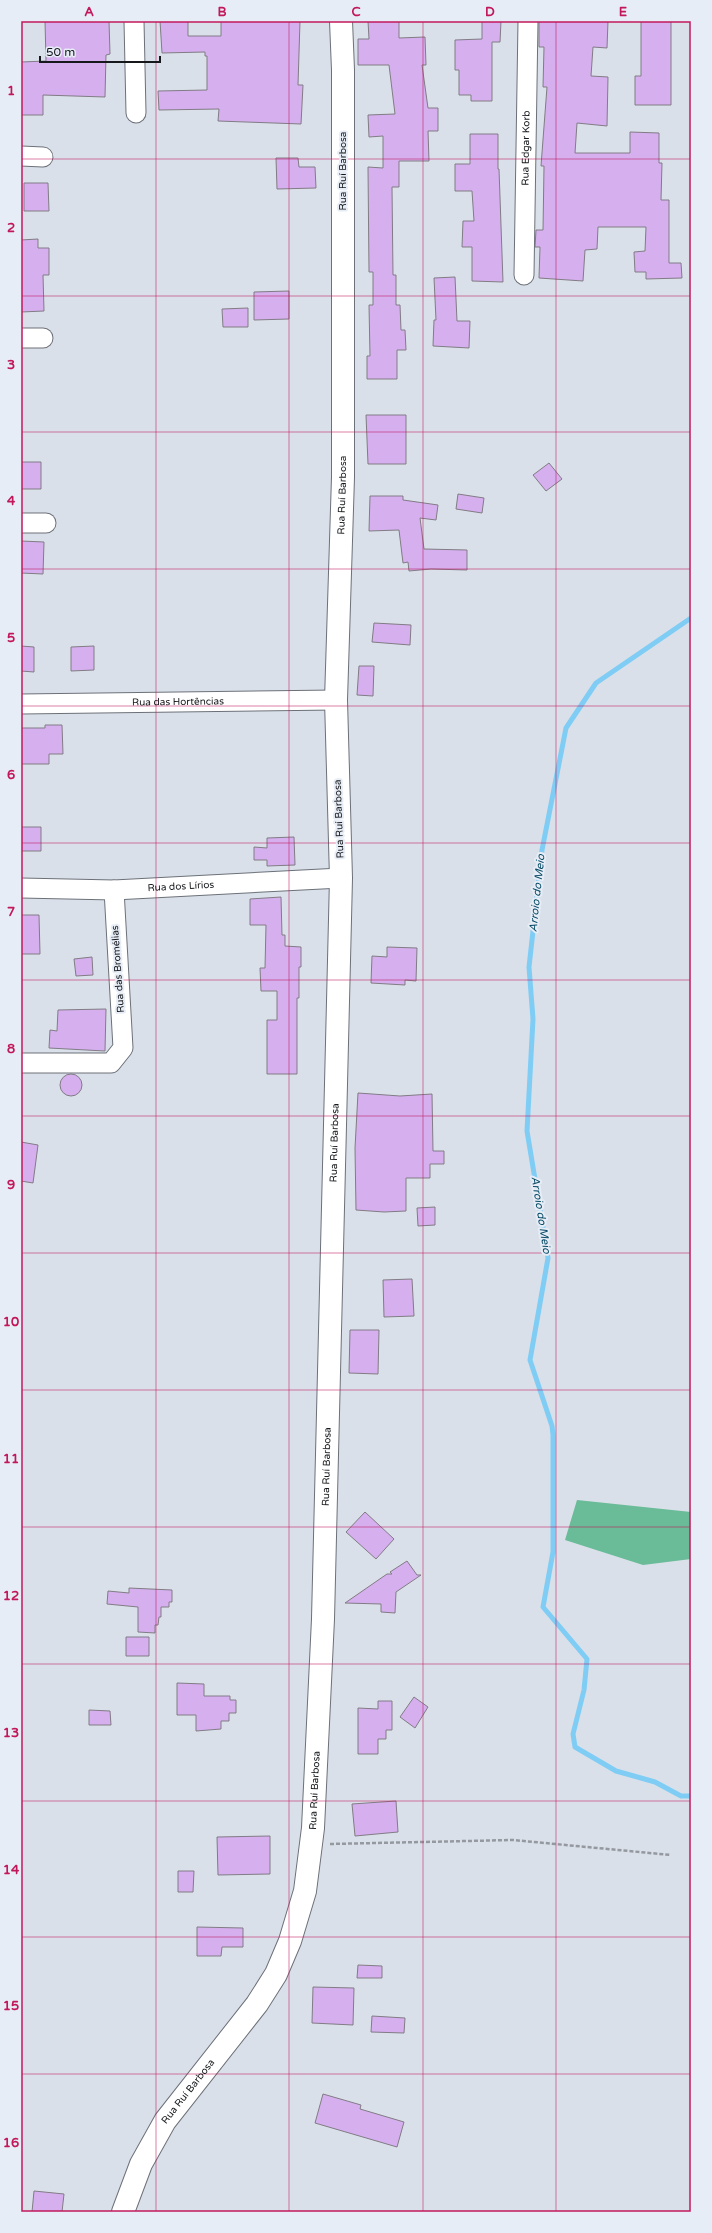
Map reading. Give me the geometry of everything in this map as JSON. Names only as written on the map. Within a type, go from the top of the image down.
[{"type":"main road","name":"Rua Ruí Barbosa","points":[[123,2212],[141,2164],[165,2121],[257,2004],[276,1974],[290,1941],[305,1891],[311,1844],[323,1620],[341,878],[336,700],[344,477],[343,70],[341,21]]},
{"type":"street","points":[[134,21],[136,113]]},
{"type":"street","name":"Rua Edgar Korb","points":[[524,275],[528,21]]},
{"type":"street","points":[[21,156],[43,157]]},
{"type":"street","points":[[21,338],[43,338]]},
{"type":"street","points":[[21,523],[46,523]]},
{"type":"street","name":"Rua das Hortências","points":[[21,704],[336,700]]},
{"type":"street","name":"Rua dos Lírios","points":[[21,888],[114,890],[341,878]]},
{"type":"street","name":"Rua das Bromélias","points":[[21,1063],[111,1063],[123,1048],[114,890]]},
{"type":"path","points":[[311,1844],[513,1840],[671,1855]]},
{"type":"green space","points":[[577,1500],[691,1512],[691,1559],[643,1565],[565,1540]]},
{"type":"building","points":[[45,21],[109,21],[110,54],[106,55],[105,97],[43,95],[43,115],[21,115],[21,62],[46,61]]},
{"type":"building","points":[[160,21],[188,21],[188,36],[221,36],[221,21],[300,21],[298,85],[303,85],[301,124],[218,121],[219,109],[159,110],[158,91],[207,90],[207,56],[205,56],[205,52],[162,53]]},
{"type":"building","points":[[368,21],[399,21],[399,38],[425,37],[426,65],[422,65],[428,108],[438,108],[438,131],[428,131],[429,161],[399,161],[399,187],[392,187],[393,275],[396,275],[396,305],[400,305],[401,330],[405,330],[406,350],[397,350],[397,379],[367,379],[367,356],[370,356],[369,305],[373,305],[373,272],[369,272],[368,167],[383,168],[383,136],[369,137],[368,115],[395,114],[389,65],[358,65],[358,39],[369,39]]},
{"type":"building","points":[[482,21],[501,21],[500,42],[492,42],[492,101],[471,101],[471,95],[459,95],[459,70],[455,70],[455,40],[482,39]]},
{"type":"building","points":[[539,21],[608,21],[607,48],[593,47],[591,76],[608,77],[607,126],[577,123],[575,153],[630,153],[630,132],[659,133],[659,163],[662,163],[661,200],[669,200],[669,263],[681,263],[682,278],[646,279],[646,272],[635,272],[634,252],[645,251],[646,227],[598,227],[597,249],[585,250],[583,281],[539,278],[540,247],[535,247],[536,230],[543,230],[544,166],[541,166],[547,87],[543,87],[544,47],[539,47]]},
{"type":"building","points":[[641,21],[671,21],[671,105],[635,105],[635,76],[641,76]]},
{"type":"building","points":[[470,134],[498,134],[503,282],[472,281],[472,247],[462,247],[463,221],[474,221],[472,191],[455,191],[455,164],[470,164]]},
{"type":"building","points":[[276,158],[298,158],[299,167],[315,167],[316,188],[277,189]]},
{"type":"building","points":[[24,183],[48,183],[49,211],[24,211]]},
{"type":"building","points":[[38,239],[38,248],[49,248],[49,275],[43,275],[44,311],[21,312],[21,240]]},
{"type":"building","points":[[455,277],[457,321],[470,321],[469,348],[433,346],[434,320],[436,320],[434,278]]},
{"type":"building","points":[[289,291],[289,319],[254,320],[254,292]]},
{"type":"building","points":[[248,308],[248,327],[223,327],[222,309]]},
{"type":"building","points":[[366,415],[406,415],[406,464],[368,464]]},
{"type":"building","points":[[21,462],[41,462],[41,489],[21,489]]},
{"type":"building","points":[[549,463],[562,479],[546,491],[533,475]]},
{"type":"building","points":[[458,494],[484,498],[482,513],[456,509]]},
{"type":"building","points":[[370,496],[403,496],[403,500],[438,505],[436,520],[420,518],[424,549],[467,550],[467,570],[431,569],[409,571],[408,562],[403,563],[399,530],[369,531]]},
{"type":"building","points":[[21,541],[44,542],[43,574],[21,573]]},
{"type":"building","points":[[374,623],[411,625],[410,645],[372,642]]},
{"type":"building","points":[[21,646],[34,647],[34,672],[21,671]]},
{"type":"building","points":[[94,646],[94,670],[71,671],[71,647]]},
{"type":"building","points":[[359,666],[374,666],[373,696],[357,695]]},
{"type":"building","points":[[45,725],[62,725],[63,754],[49,754],[49,764],[21,764],[21,728],[45,728]]},
{"type":"building","points":[[21,827],[41,827],[41,851],[21,851]]},
{"type":"building","points":[[294,837],[295,865],[267,866],[267,860],[254,860],[254,847],[267,848],[267,838]]},
{"type":"building","points":[[281,897],[282,935],[285,935],[285,946],[301,947],[301,967],[299,967],[299,998],[297,998],[297,1074],[267,1074],[267,1020],[277,1020],[277,991],[261,991],[260,968],[265,968],[266,925],[250,925],[250,899]]},
{"type":"building","points":[[21,915],[39,915],[40,954],[21,954]]},
{"type":"building","points":[[387,947],[417,948],[416,981],[405,980],[405,985],[371,983],[372,956],[387,957]]},
{"type":"building","points":[[92,957],[93,975],[76,976],[74,959]]},
{"type":"building","points":[[106,1009],[105,1051],[49,1048],[50,1030],[57,1031],[58,1010]]},
{"type":"building","points":[[71,1074],[79,1077],[82,1085],[79,1093],[71,1096],[63,1093],[60,1085],[63,1077]]},
{"type":"building","points":[[358,1093],[400,1096],[432,1094],[433,1151],[444,1151],[444,1164],[430,1164],[430,1178],[406,1178],[406,1211],[384,1212],[356,1210],[355,1148]]},
{"type":"building","points":[[21,1142],[38,1145],[33,1183],[21,1181]]},
{"type":"building","points":[[435,1207],[435,1225],[418,1226],[417,1208]]},
{"type":"building","points":[[412,1279],[414,1316],[384,1317],[383,1280]]},
{"type":"building","points":[[350,1330],[379,1330],[378,1374],[349,1373]]},
{"type":"building","points":[[365,1512],[394,1539],[376,1559],[346,1532]]},
{"type":"building","points":[[407,1561],[417,1575],[421,1575],[396,1592],[395,1613],[381,1612],[381,1604],[345,1603],[387,1574],[392,1574],[390,1572]]},
{"type":"building","points":[[129,1588],[172,1590],[172,1602],[169,1602],[169,1607],[161,1607],[161,1617],[159,1617],[158,1625],[155,1625],[155,1633],[138,1632],[138,1607],[107,1604],[108,1591],[129,1593]]},
{"type":"building","points":[[126,1637],[149,1637],[149,1656],[126,1656]]},
{"type":"building","points":[[177,1683],[204,1684],[204,1696],[230,1696],[230,1700],[236,1700],[236,1713],[229,1713],[229,1721],[221,1721],[221,1729],[196,1731],[196,1715],[177,1715]]},
{"type":"building","points":[[414,1697],[428,1707],[415,1728],[400,1717]]},
{"type":"building","points":[[378,1701],[392,1701],[392,1730],[386,1730],[386,1739],[378,1739],[378,1754],[358,1754],[358,1708],[378,1709]]},
{"type":"building","points":[[89,1710],[110,1711],[111,1725],[89,1725]]},
{"type":"building","points":[[396,1801],[398,1832],[355,1836],[352,1804]]},
{"type":"building","points":[[270,1836],[270,1874],[218,1875],[217,1837]]},
{"type":"building","points":[[178,1871],[194,1871],[193,1892],[178,1892]]},
{"type":"building","points":[[197,1927],[243,1928],[243,1947],[222,1947],[221,1956],[197,1956]]},
{"type":"building","points":[[358,1965],[382,1966],[382,1978],[357,1978]]},
{"type":"building","points":[[313,1987],[354,1988],[353,2025],[312,2023]]},
{"type":"building","points":[[372,2016],[405,2018],[404,2033],[371,2032]]},
{"type":"building","points":[[323,2094],[361,2105],[360,2109],[404,2122],[397,2147],[315,2123]]},
{"type":"building","points":[[34,2191],[64,2194],[62,2212],[32,2212]]},
{"type":"waterway","name":"Arroio do Meio","points":[[691,618],[596,683],[566,728],[542,850],[529,967],[533,1019],[527,1131],[548,1258],[530,1360],[552,1426],[553,1435],[553,1552],[543,1607],[587,1659],[584,1690],[573,1734],[575,1747],[616,1771],[655,1782],[681,1796],[691,1796]]}]
